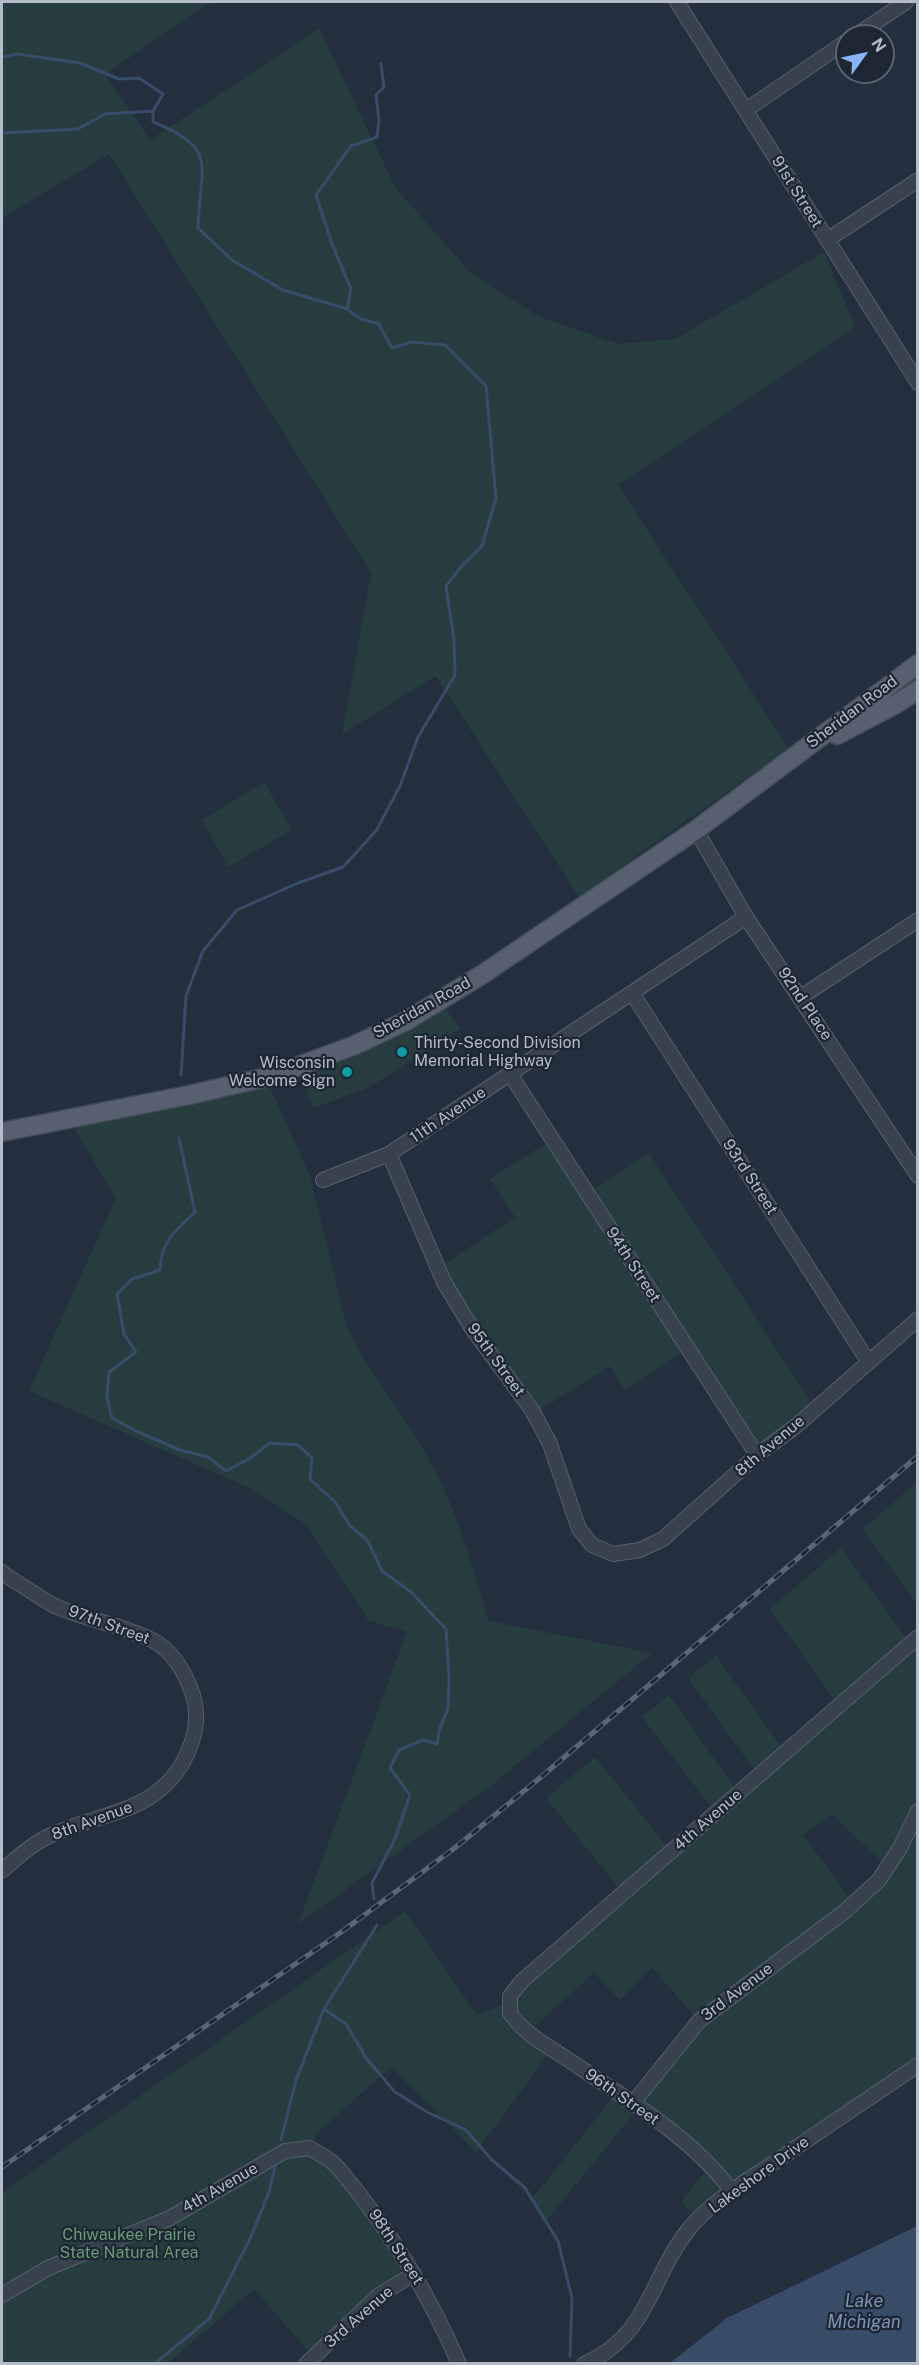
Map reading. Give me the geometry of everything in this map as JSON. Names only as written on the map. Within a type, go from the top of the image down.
[{"type":"main road","name":"Sheridan Road","points":[[2,1132],[272,1076],[355,1045],[406,1021],[483,974],[696,830],[918,664]]},
{"type":"main road","name":"Sheridan Road","points":[[787,761],[896,704],[918,690]]},
{"type":"street","name":"91st Street","points":[[677,2],[827,240],[914,368],[918,383]]},
{"type":"street","points":[[873,24],[906,2]]},
{"type":"street","points":[[746,110],[835,49]]},
{"type":"street","points":[[827,240],[918,180]]},
{"type":"street","name":"92nd Place","points":[[696,830],[746,917],[918,1176]]},
{"type":"street","name":"11th Avenue","points":[[323,1180],[389,1154],[746,917]]},
{"type":"street","points":[[801,997],[918,920]]},
{"type":"street","name":"93rd Street","points":[[632,993],[868,1361]]},
{"type":"street","name":"94th Street","points":[[510,1074],[757,1455]]},
{"type":"street","name":"95th Street","points":[[389,1154],[444,1282],[473,1330],[532,1410],[550,1444],[579,1529],[592,1545],[613,1554]]},
{"type":"street","name":"8th Avenue","points":[[613,1554],[640,1550],[663,1539],[757,1455],[796,1426],[918,1319]]},
{"type":"street","name":"97th Street","points":[[2,1572],[55,1606],[119,1626],[156,1642],[174,1659],[188,1679],[197,1717],[195,1736]]},
{"type":"street","name":"4th Avenue","points":[[509,2008],[510,1996],[522,1982],[918,1637]]},
{"type":"street","name":"8th Avenue","points":[[2,1871],[48,1836],[134,1807],[157,1794],[174,1778],[195,1736]]},
{"type":"street","name":"3rd Avenue","points":[[633,2103],[699,2021],[859,1899],[889,1867],[918,1811]]},
{"type":"street","name":"96th Street","points":[[509,2008],[513,2017],[537,2038],[633,2103],[693,2148],[718,2172],[732,2191]]},
{"type":"street","name":"Lakeshore Drive","points":[[584,2364],[610,2351],[630,2330],[682,2239],[698,2220],[732,2191],[918,2065]]},
{"type":"street","name":"4th Avenue","points":[[2,2295],[48,2268],[170,2218],[285,2151],[310,2148]]},
{"type":"street","name":"98th Street","points":[[310,2148],[331,2161],[340,2170],[390,2234],[438,2315],[459,2364]]},
{"type":"street","name":"3rd Avenue","points":[[306,2364],[379,2295],[414,2274]]},
{"type":"green space","points":[[2,2],[212,2],[105,74],[150,140],[319,28],[395,187],[469,271],[540,317],[618,344],[675,339],[824,252],[855,327],[618,485],[789,749],[637,855],[580,899],[436,676],[342,734],[371,573],[109,154],[2,218]]},
{"type":"green space","points":[[264,782],[292,830],[228,867],[202,820]]},
{"type":"green space","points":[[443,1005],[460,1029],[368,1088],[313,1108],[300,1071]]},
{"type":"green space","points":[[267,1081],[310,1176],[347,1327],[366,1362],[421,1446],[441,1482],[464,1540],[489,1621],[652,1653],[492,1785],[298,1924],[407,1632],[368,1620],[307,1525],[252,1489],[29,1391],[116,1198],[71,1123]]},
{"type":"green space","points":[[548,1142],[584,1196],[649,1153],[812,1404],[777,1434],[760,1442],[751,1439],[690,1347],[625,1391],[610,1366],[537,1412],[469,1316],[441,1266],[515,1217],[490,1179]]},
{"type":"green space","points":[[917,1482],[917,1604],[863,1529]]},
{"type":"green space","name":"Chiwaukee Prairie State Natural Area","points":[[841,1548],[912,1646],[917,1642],[917,2059],[758,2167],[696,2216],[680,2202],[711,2165],[636,2111],[546,2221],[532,2199],[617,2092],[636,2099],[691,2029],[817,1941],[888,1867],[832,1815],[803,1835],[851,1900],[699,2021],[652,1968],[620,2000],[594,1973],[526,2034],[550,2052],[476,2152],[391,2067],[316,2134],[308,2153],[329,2165],[361,2201],[391,2244],[401,2268],[396,2279],[377,2293],[311,2354],[254,2289],[168,2363],[2,2364],[2,2192],[405,1911],[477,2015],[513,2000],[525,1985],[626,1897],[546,1798],[595,1757],[674,1855],[718,1816],[642,1717],[669,1695],[741,1797],[761,1779],[688,1678],[716,1656],[788,1756],[841,1709],[770,1609]]},
{"type":"water","name":"Lake Michigan","points":[[917,2226],[917,2363],[670,2363],[727,2318]]},
{"type":"waterway","points":[[2,57],[17,54],[80,63],[119,79],[139,78],[163,94],[153,111],[153,122],[189,141],[197,151],[202,175],[198,228],[232,260],[283,290],[347,309],[361,319],[379,324],[392,348],[412,342],[445,345],[486,386],[496,498],[482,546],[446,586],[454,640],[455,675],[418,737],[400,786],[376,831],[343,867],[298,883],[237,910],[203,951],[186,996],[181,1075]]},
{"type":"waterway","points":[[347,309],[351,289],[332,244],[316,195],[351,146],[377,137],[379,121],[376,95],[384,87],[381,64]]},
{"type":"waterway","points":[[2,133],[78,129],[105,114],[153,111]]},
{"type":"waterway","points":[[179,1138],[195,1212],[170,1237],[163,1251],[160,1270],[132,1279],[117,1294],[124,1334],[136,1352],[109,1372],[107,1397],[112,1418],[180,1450],[208,1457],[226,1471],[249,1459],[270,1443],[298,1445],[312,1458],[310,1479],[335,1502],[350,1526],[368,1541],[382,1571],[411,1592],[446,1629],[448,1708],[439,1731],[437,1744],[423,1740],[399,1750],[390,1768],[410,1795],[395,1839],[372,1883],[374,1899]]},
{"type":"waterway","points":[[281,2140],[296,2080],[324,2009],[377,1925]]},
{"type":"waterway","points":[[324,2009],[346,2024],[366,2058],[395,2092],[427,2112],[466,2130],[491,2159],[525,2188],[558,2241],[572,2298],[570,2356]]},
{"type":"waterway","points":[[154,2364],[209,2319],[250,2239],[269,2192],[275,2166]]},
{"type":"railway","points":[[2,2167],[340,1933],[456,1847],[918,1456]]},
{"type":"place","name":"Thirty-Second Division Memorial Highway","points":[[402,1052]]},
{"type":"place","name":"Wisconsin Welcome Sign","points":[[347,1072]]}]
